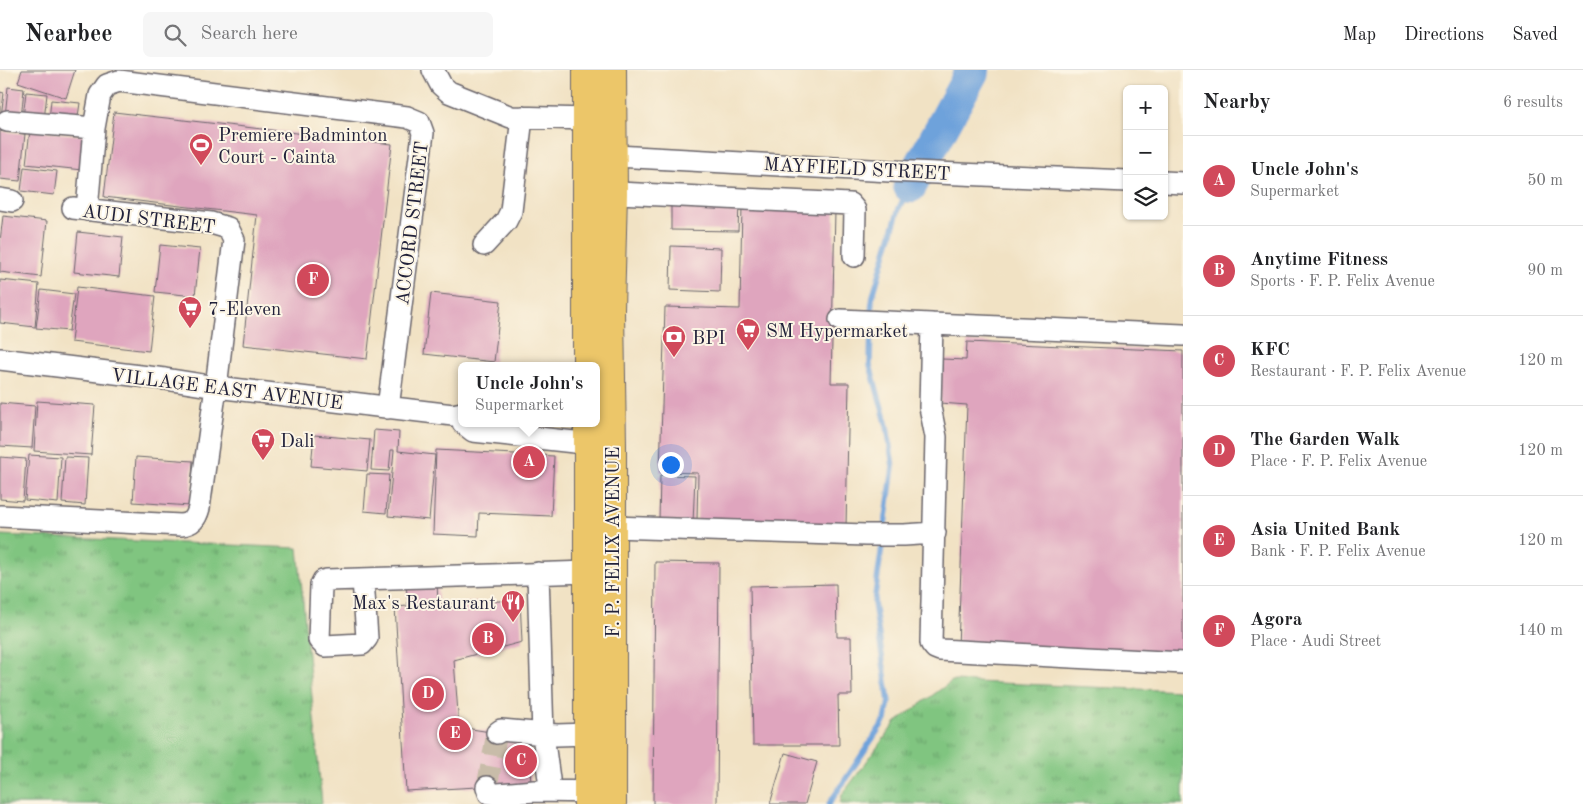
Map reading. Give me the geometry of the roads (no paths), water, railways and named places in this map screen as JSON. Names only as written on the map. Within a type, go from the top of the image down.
[{"type":"main road","name":"F. P. FELIX AVENUE","points":[[588,70],[588,119],[600,155]]},
{"type":"main road","name":"F. P. FELIX AVENUE","points":[[588,362],[600,192],[600,155],[612,70]]},
{"type":"main road","name":"F. P. FELIX AVENUE","points":[[600,192],[610,310],[600,420]]},
{"type":"main road","name":"F. P. FELIX AVENUE","points":[[599,431],[612,527],[600,798]]},
{"type":"main road","name":"F. P. FELIX AVENUE","points":[[599,431],[588,572],[588,734],[600,798]]},
{"type":"street","points":[[433,70],[442,85],[449,92],[511,117],[588,119]]},
{"type":"street","name":"ACCORD STREET","points":[[80,209],[100,96],[107,85],[118,81],[408,117],[419,122],[423,133],[388,408]]},
{"type":"street","points":[[484,245],[506,221],[511,211],[522,117]]},
{"type":"street","points":[[7,121],[94,128]]},
{"type":"street","name":"MAYFIELD STREET","points":[[600,155],[890,171],[1123,180]]},
{"type":"street","points":[[1168,182],[1183,183]]},
{"type":"street","points":[[600,192],[850,204],[855,210],[854,256]]},
{"type":"street","name":"AUDI STREET","points":[[0,516],[181,526],[193,521],[199,508],[234,240],[228,228],[211,223],[80,209]]},
{"type":"street","points":[[840,320],[1183,335]]},
{"type":"street","points":[[932,324],[930,407],[936,437],[931,643],[935,648],[950,650],[1183,664]]},
{"type":"street","name":"VILLAGE EAST AVENUE","points":[[0,359],[458,418]]},
{"type":"street","name":"VILLAGE EAST AVENUE","points":[[469,427],[473,431],[599,431]]},
{"type":"street","points":[[612,527],[904,535],[935,532]]},
{"type":"street","points":[[363,579],[588,572]]},
{"type":"street","points":[[538,573],[543,735],[549,779]]},
{"type":"street","points":[[497,733],[501,730],[543,735],[588,734]]},
{"type":"street","points":[[487,787],[489,793],[498,794],[534,791],[600,798]]},
{"type":"waterway","points":[[910,186],[973,70]]},
{"type":"waterway","points":[[871,317],[872,299],[899,208],[910,186]]},
{"type":"waterway","points":[[829,804],[885,720],[889,702],[874,603],[893,467],[887,426],[870,365],[871,326]]},
{"type":"tunnel","points":[[487,787],[497,733]]},
{"type":"place","name":"Premiere Badminton Court - Cainta","points":[[201,166]]},
{"type":"place","name":"Agora","points":[[313,280]]},
{"type":"place","name":"7-Eleven","points":[[190,329]]},
{"type":"place","name":"SM Hypermarket","points":[[748,351]]},
{"type":"place","name":"BPI","points":[[674,358]]},
{"type":"place","name":"Dali","points":[[263,461]]},
{"type":"place","name":"Uncle John's","points":[[529,462]]},
{"type":"place","name":"Max's Restaurant","points":[[513,623]]},
{"type":"place","name":"Anytime Fitness","points":[[488,639]]},
{"type":"place","name":"The Garden Walk","points":[[428,694]]},
{"type":"place","name":"Asia United Bank","points":[[455,734]]},
{"type":"place","name":"KFC","points":[[521,761]]}]
